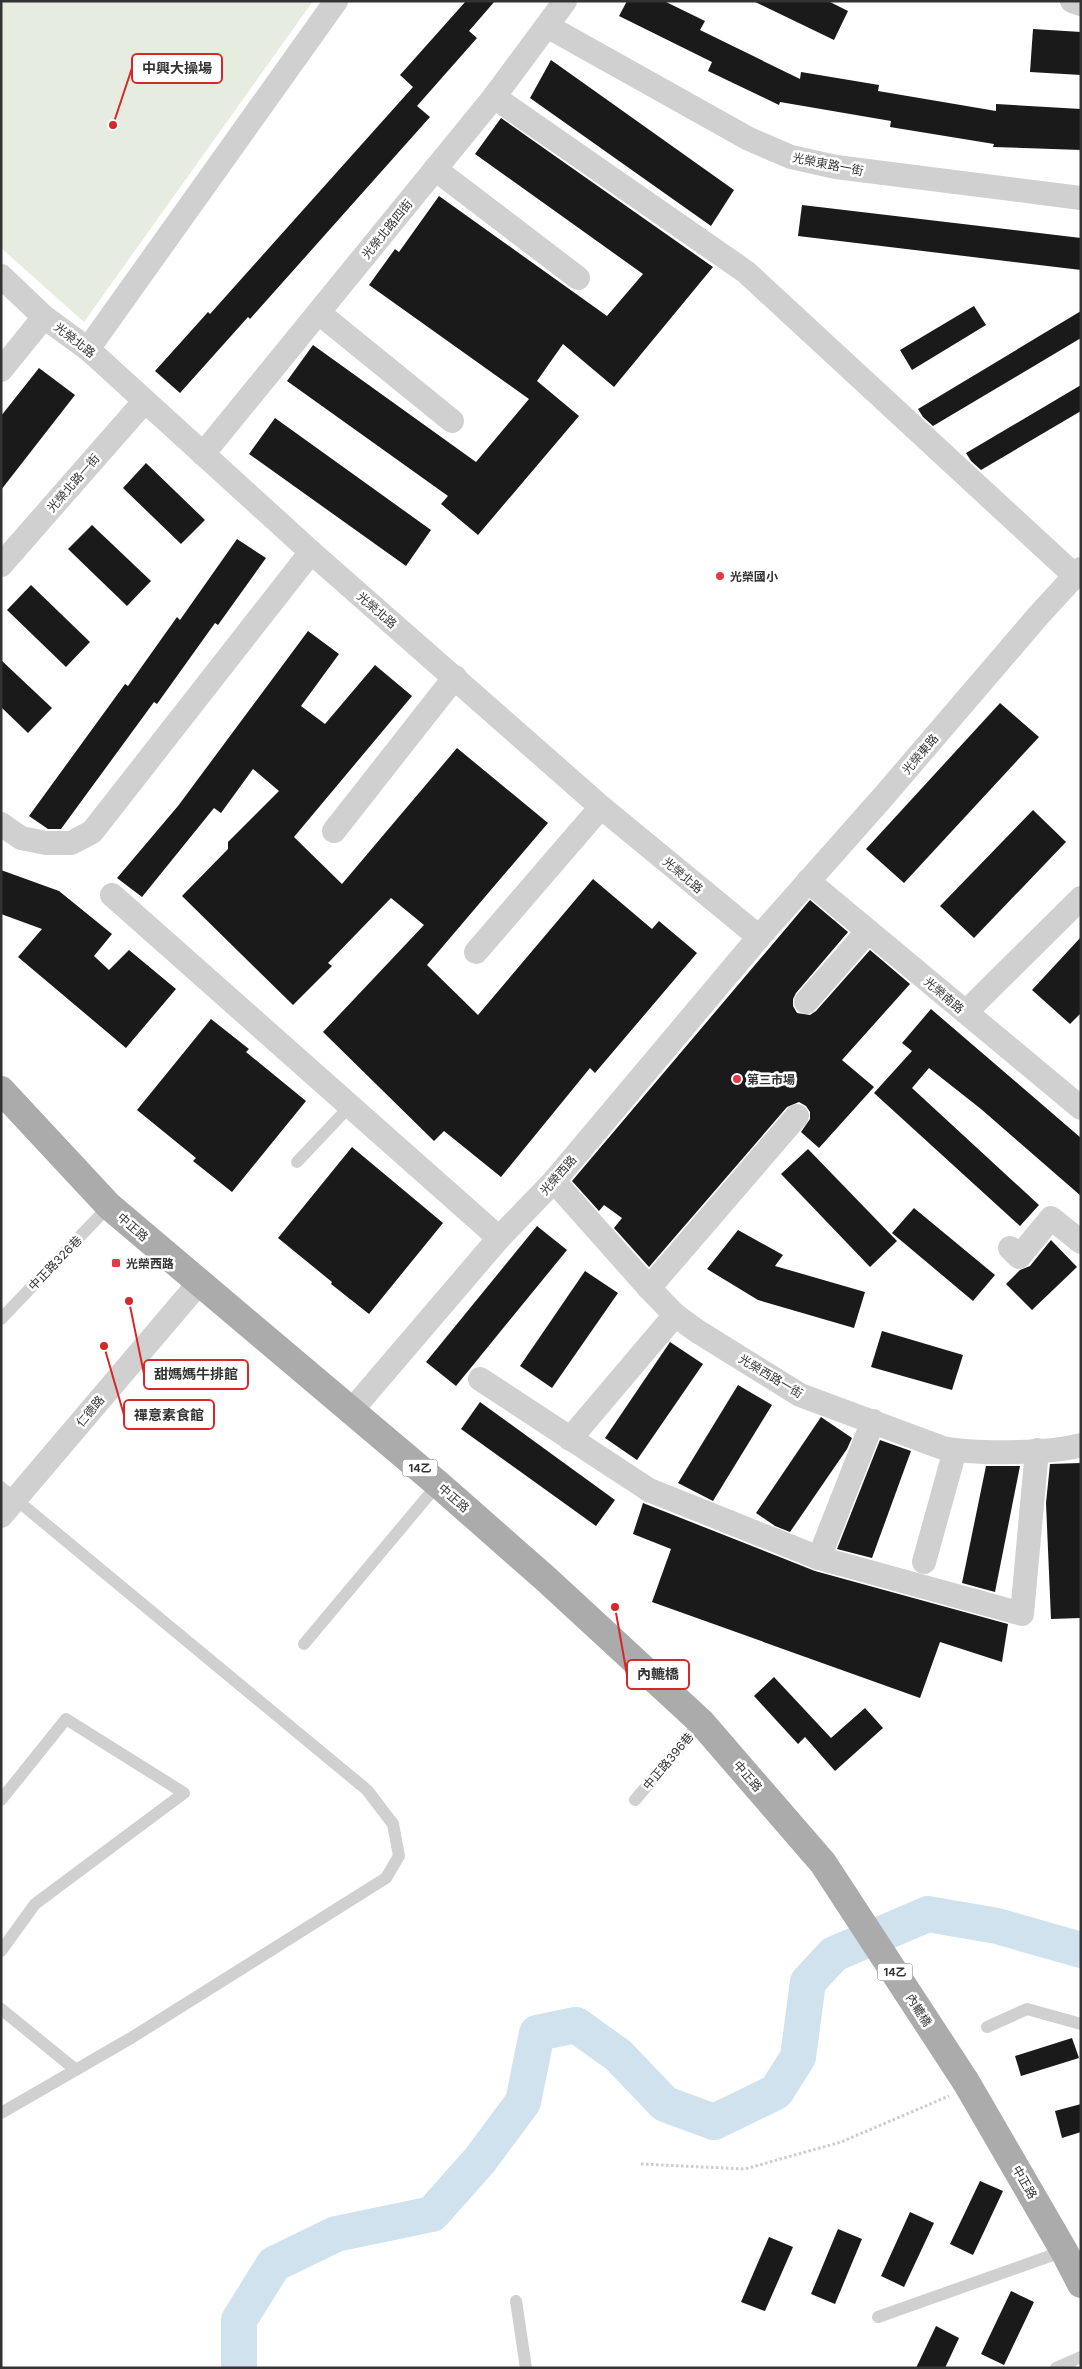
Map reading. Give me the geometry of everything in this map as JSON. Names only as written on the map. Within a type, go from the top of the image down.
[{"type":"main road","name":"中正路","points":[[1,1090],[109,1206],[438,1484],[546,1579],[701,1722],[823,1863]]},
{"type":"main road","name":"內轆橋","points":[[823,1863],[968,2084]]},
{"type":"main road","name":"中正路","points":[[968,2084],[1081,2284]]},
{"type":"street","points":[[88,349],[336,1]]},
{"type":"street","name":"光榮北路四街","points":[[204,454],[494,97],[565,1]]},
{"type":"street","points":[[1072,1],[1081,4]]},
{"type":"street","name":"光榮東路一街","points":[[547,26],[750,140],[791,157],[836,167],[1081,198]]},
{"type":"street","points":[[494,97],[746,272],[1078,572]]},
{"type":"street","points":[[436,168],[578,278]]},
{"type":"street","name":"光榮北路","points":[[1,276],[44,317],[88,349],[311,552],[601,807],[759,937]]},
{"type":"street","points":[[319,314],[452,421]]},
{"type":"street","points":[[1,370],[44,317]]},
{"type":"street","name":"光榮北路一街","points":[[1,565],[144,402]]},
{"type":"street","points":[[1,824],[21,838],[46,844],[71,842],[92,832],[311,552]]},
{"type":"street","name":"光榮東路","points":[[759,937],[1078,572]]},
{"type":"street","points":[[334,831],[455,678]]},
{"type":"street","points":[[476,952],[601,807]]},
{"type":"street","name":"光榮南路","points":[[808,881],[1081,1108]]},
{"type":"street","points":[[112,895],[499,1238]]},
{"type":"street","points":[[966,1012],[1081,898]]},
{"type":"street","points":[[806,1002],[868,931]]},
{"type":"street","name":"光榮西路","points":[[352,1410],[499,1238],[554,1181],[759,937]]},
{"type":"street","points":[[649,1288],[797,1116]]},
{"type":"street","name":"光榮西路一街","points":[[554,1181],[675,1315],[800,1395],[944,1448],[955,1450],[1037,1450],[1081,1445]]},
{"type":"street","points":[[1010,1248],[1019,1257],[1051,1218],[1081,1242]]},
{"type":"street","name":"仁德路","points":[[1,1516],[8,1493],[199,1283]]},
{"type":"street","points":[[570,1439],[675,1315]]},
{"type":"street","points":[[480,1379],[648,1490],[819,1558],[1022,1614],[1037,1450]]},
{"type":"street","points":[[819,1558],[874,1421]]},
{"type":"street","points":[[924,1562],[955,1450]]},
{"type":"lane","points":[[297,1162],[350,1106]]},
{"type":"lane","name":"中正路326巷","points":[[1,1319],[109,1206]]},
{"type":"lane","points":[[304,1644],[438,1484]]},
{"type":"lane","points":[[1,2113],[131,2038],[386,1878],[399,1856],[393,1824],[367,1790],[8,1493]]},
{"type":"lane","points":[[1,1800],[66,1719],[184,1793],[36,1904],[1,1951]]},
{"type":"lane","name":"中正路396巷","points":[[634,1800],[701,1722]]},
{"type":"lane","points":[[1,2009],[76,2070]]},
{"type":"lane","points":[[987,2027],[1027,2009],[1081,2024]]},
{"type":"lane","points":[[878,2317],[1064,2251]]},
{"type":"lane","points":[[516,2301],[526,2368]]},
{"type":"lane","points":[[1056,2368],[1081,2357]]},
{"type":"path","points":[[641,2164],[745,2168],[841,2142],[968,2084]]},
{"type":"shaded area","points":[[1,1],[313,1],[84,322],[1,248]]},
{"type":"building","points":[[466,1],[495,1],[469,31],[477,38],[417,106],[430,117],[250,319],[248,317],[180,393],[155,371],[208,312],[210,314],[413,87],[400,75]]},
{"type":"building","points":[[627,1],[664,1],[705,21],[700,30],[800,79],[801,72],[879,85],[878,91],[996,111],[996,104],[1081,109],[1081,150],[993,147],[994,144],[890,127],[891,121],[780,102],[779,105],[708,71],[712,62],[619,16]]},
{"type":"building","points":[[753,1],[828,1],[848,11],[834,40]]},
{"type":"building","points":[[1033,29],[1081,32],[1081,75],[1030,72]]},
{"type":"building","points":[[551,60],[734,190],[711,226],[530,98]]},
{"type":"building","points":[[501,118],[713,267],[614,387],[563,344],[537,381],[579,416],[478,535],[441,504],[448,496],[287,381],[313,345],[476,462],[529,399],[369,285],[395,249],[399,252],[439,196],[607,316],[643,274],[475,154]]},
{"type":"building","points":[[802,205],[1081,238],[1081,270],[798,236]]},
{"type":"building","points":[[974,306],[986,325],[912,370],[900,350]]},
{"type":"building","points":[[1081,311],[1081,338],[933,426],[923,417],[918,409]]},
{"type":"building","points":[[39,368],[75,395],[1,490],[1,416]]},
{"type":"building","points":[[1081,385],[1081,411],[981,470],[971,461],[966,453]]},
{"type":"building","points":[[275,418],[431,530],[406,566],[249,454]]},
{"type":"building","points":[[146,463],[205,520],[181,544],[123,488]]},
{"type":"building","points":[[92,525],[151,581],[127,606],[68,549]]},
{"type":"building","points":[[237,539],[266,558],[218,625],[215,623],[157,704],[154,702],[61,829],[48,829],[29,816],[125,684],[128,686],[177,617],[180,620]]},
{"type":"building","points":[[31,585],[90,642],[66,667],[7,610]]},
{"type":"building","points":[[308,631],[339,654],[301,706],[325,724],[375,665],[412,696],[294,837],[342,884],[457,748],[548,823],[427,965],[478,1015],[593,879],[652,929],[659,921],[697,953],[595,1073],[590,1068],[501,1177],[444,1131],[434,1141],[323,1032],[424,925],[391,898],[328,963],[332,966],[293,1005],[182,896],[228,849],[228,842],[279,791],[253,769],[221,813],[214,808],[142,897],[117,878],[178,806]]},
{"type":"building","points":[[1,660],[52,708],[28,733],[1,707]]},
{"type":"building","points":[[1000,703],[1039,737],[904,883],[866,849]]},
{"type":"building","points":[[1033,810],[1066,842],[974,938],[940,906]]},
{"type":"building","points":[[1,870],[59,891],[112,934],[94,956],[109,970],[129,950],[176,989],[126,1048],[18,957],[42,929],[1,914]]},
{"type":"building","name":"第三市場","points":[[810,900],[848,932],[796,993],[793,999],[793,1006],[797,1013],[810,1015],[816,1011],[870,950],[910,984],[842,1060],[874,1087],[819,1148],[801,1132],[810,1119],[810,1112],[806,1106],[799,1102],[787,1107],[649,1267],[614,1228],[622,1218],[604,1205],[599,1211],[572,1181]]},
{"type":"building","points":[[1081,937],[1081,1013],[1070,1024],[1032,990]]},
{"type":"building","points":[[931,1009],[1081,1138],[1081,1196],[981,1109],[929,1068],[912,1088],[1039,1205],[1020,1226],[874,1093],[912,1051],[902,1043]]},
{"type":"building","points":[[211,1019],[249,1049],[246,1052],[306,1101],[232,1192],[193,1161],[196,1158],[137,1110]]},
{"type":"building","points":[[352,1147],[443,1223],[369,1314],[278,1238]]},
{"type":"building","points":[[808,1149],[897,1241],[870,1267],[781,1174]]},
{"type":"building","points":[[914,1208],[995,1275],[973,1301],[892,1233]]},
{"type":"building","points":[[537,1226],[567,1250],[456,1386],[426,1362]]},
{"type":"building","points":[[738,1230],[783,1255],[775,1266],[865,1292],[854,1328],[758,1300],[707,1269]]},
{"type":"building","points":[[1051,1240],[1077,1267],[1032,1310],[1006,1284],[1020,1270],[1030,1266]]},
{"type":"building","points":[[585,1271],[618,1293],[552,1388],[520,1366]]},
{"type":"building","points":[[882,1331],[963,1355],[952,1390],[871,1367]]},
{"type":"building","points":[[670,1342],[703,1364],[637,1460],[605,1438]]},
{"type":"building","points":[[738,1385],[772,1405],[713,1501],[678,1483]]},
{"type":"building","points":[[480,1402],[615,1500],[596,1526],[461,1429]]},
{"type":"building","points":[[821,1417],[852,1438],[847,1449],[790,1532],[775,1526],[756,1513]]},
{"type":"building","points":[[880,1440],[911,1451],[872,1558],[837,1549]]},
{"type":"building","points":[[1081,1463],[1081,1618],[1051,1619],[1046,1503],[1050,1464]]},
{"type":"building","points":[[986,1466],[1020,1466],[995,1592],[962,1583]]},
{"type":"building","points":[[643,1503],[815,1571],[1008,1624],[1002,1662],[940,1642],[920,1698],[652,1602],[671,1549],[633,1534]]},
{"type":"building","points":[[774,1677],[831,1738],[865,1708],[883,1728],[835,1771],[805,1737],[798,1744],[754,1696]]},
{"type":"building","points":[[1072,2038],[1079,2058],[1021,2076],[1015,2056]]},
{"type":"building","points":[[1081,2104],[1081,2132],[1062,2138],[1055,2111]]},
{"type":"building","points":[[980,2181],[1003,2191],[973,2255],[950,2244]]},
{"type":"building","points":[[910,2212],[934,2223],[904,2287],[881,2276]]},
{"type":"building","points":[[838,2229],[862,2239],[835,2304],[811,2294]]},
{"type":"building","points":[[769,2237],[793,2247],[765,2311],[741,2302]]},
{"type":"building","points":[[1011,2291],[1034,2302],[1004,2365],[981,2354]]},
{"type":"building","points":[[936,2326],[959,2338],[945,2368],[916,2368]]},
{"type":"waterway","points":[[239,2368],[239,2320],[274,2264],[336,2234],[432,2214],[480,2160],[523,2102],[537,2033],[576,2025],[618,2055],[665,2104],[714,2122],[776,2092],[798,2057],[808,1982],[834,1954],[928,1914],[997,1926],[1081,1950]]},
{"type":"place","name":"中興大操場","points":[[113,125]]},
{"type":"place","name":"光榮國小","points":[[720,576]]},
{"type":"place","name":"第三市場","points":[[737,1079]]},
{"type":"place","name":"光榮西路","points":[[116,1263]]},
{"type":"place","name":"甜媽媽牛排館","points":[[129,1301]]},
{"type":"place","name":"禪意素食館","points":[[104,1346]]},
{"type":"place","name":"內轆橋","points":[[615,1607]]}]
